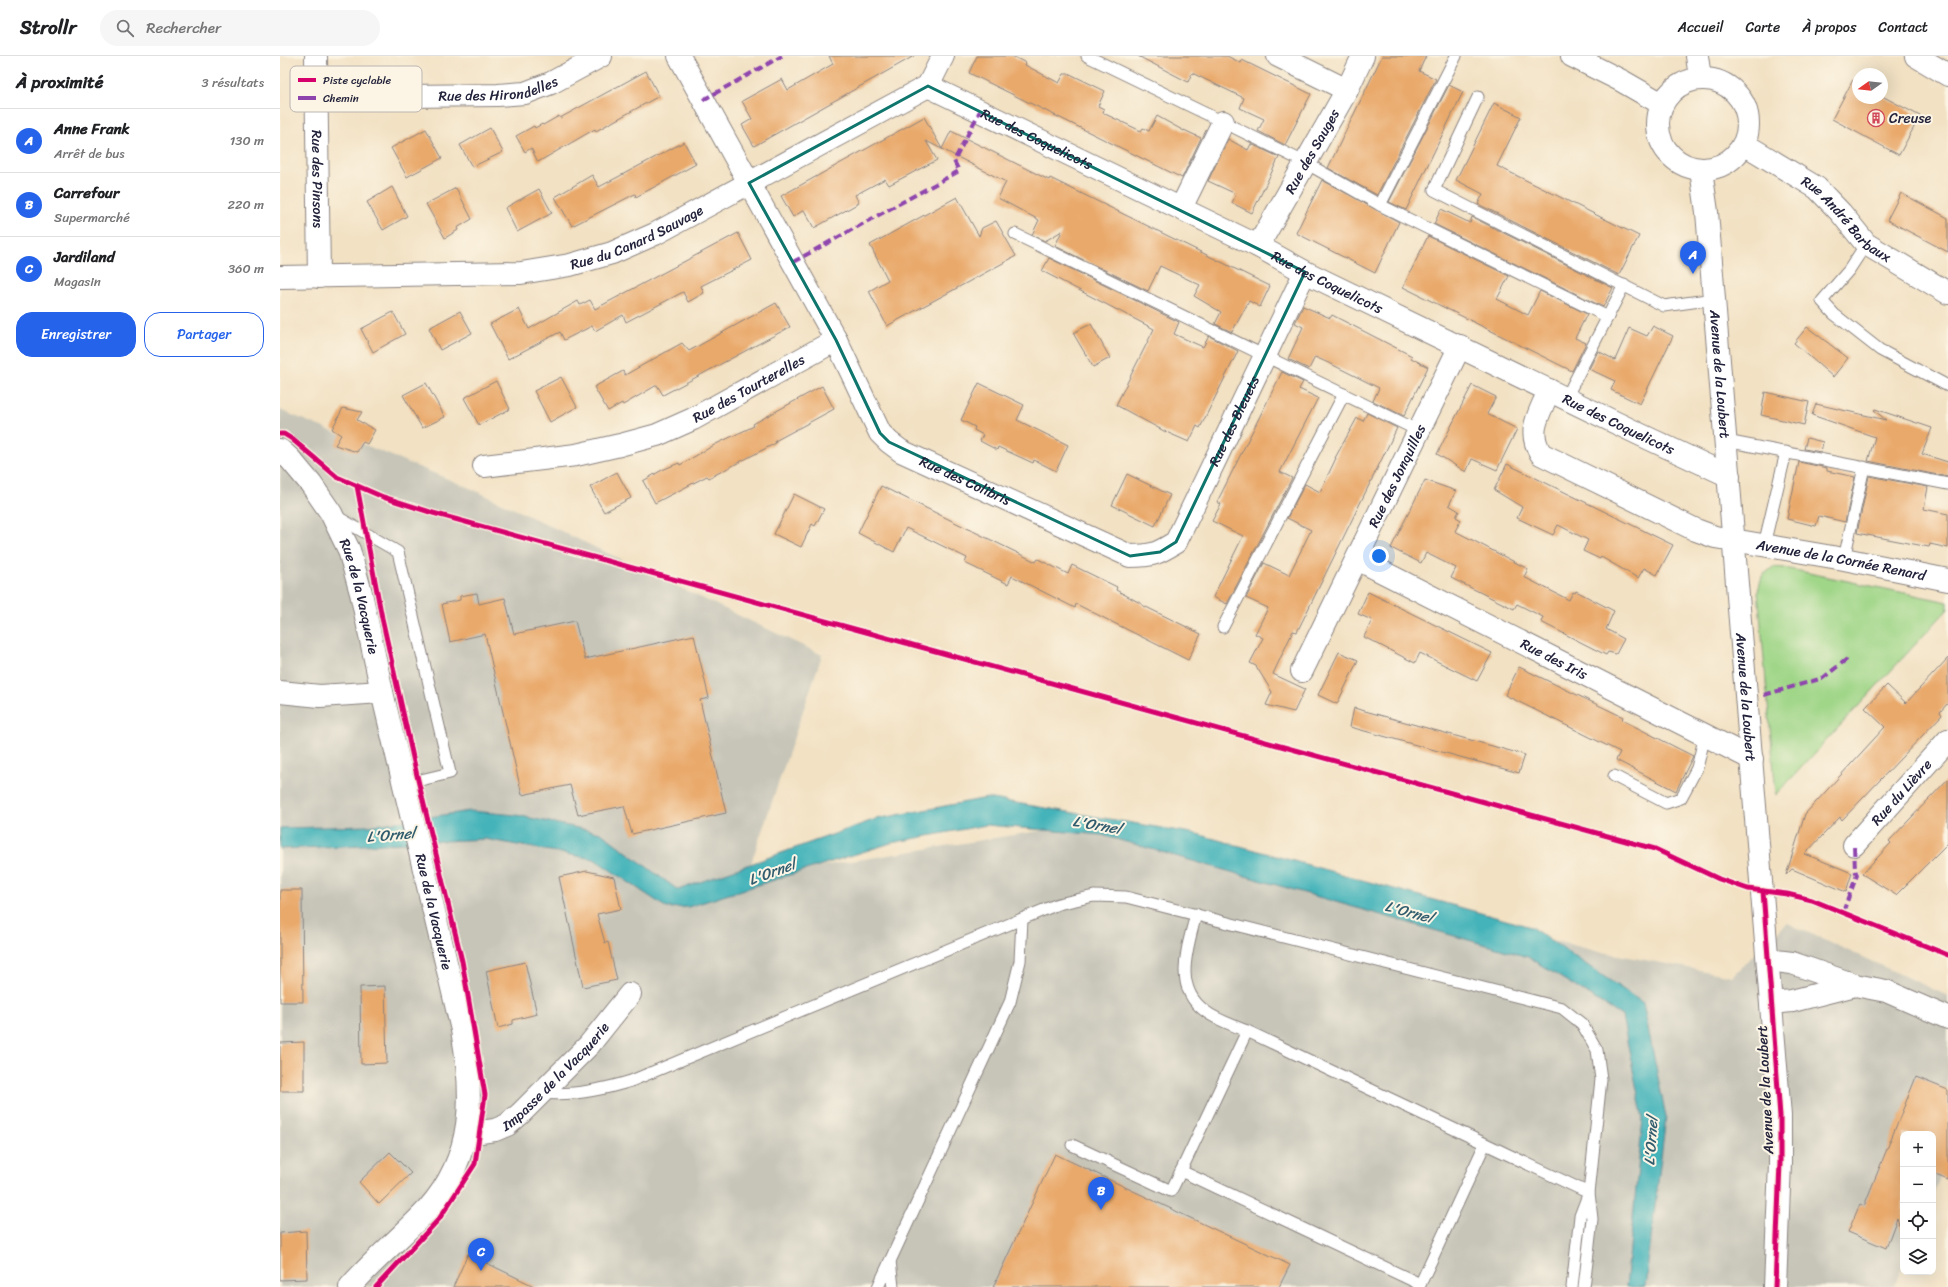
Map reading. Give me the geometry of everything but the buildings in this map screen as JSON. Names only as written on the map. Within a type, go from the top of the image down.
[{"type":"street","name":"Rue des Pinsons","points":[[316,56],[316,66]]},
{"type":"street","name":"Rue des Hirondelles","points":[[422,96],[498,95],[525,92],[552,83],[601,56]]},
{"type":"street","points":[[679,56],[836,340]]},
{"type":"street","points":[[928,86],[943,56]]},
{"type":"street","points":[[1278,56],[1347,90]]},
{"type":"street","name":"Rue des Sauges","points":[[1258,246],[1304,162],[1347,90],[1364,56]]},
{"type":"street","points":[[1572,56],[1622,81],[1662,104]]},
{"type":"street","points":[[1697,56],[1700,78]]},
{"type":"street","points":[[1916,56],[1948,74]]},
{"type":"street","points":[[1700,78],[1716,80],[1730,87],[1741,98],[1748,118],[1748,129],[1744,144],[1736,155],[1726,163],[1714,168],[1700,170],[1677,162],[1668,153],[1661,142],[1658,123],[1662,104],[1671,91],[1684,82],[1700,78]]},
{"type":"street","name":"Rue du Canard Sauvage","points":[[280,277],[521,273],[570,265],[612,252],[655,234],[928,86]]},
{"type":"street","name":"Rue des Coquelicots","points":[[928,86],[1181,208],[1258,246],[1305,272],[1729,476]]},
{"type":"street","name":"Rue des Pinsons","points":[[317,112],[319,277]]},
{"type":"street","points":[[1181,208],[1223,122]]},
{"type":"street","name":"Rue André Barbaux","points":[[1744,144],[1817,188],[1841,213],[1866,244],[1948,293]]},
{"type":"street","name":"Avenue de la Loubert","points":[[1700,170],[1707,212],[1780,1116],[1775,1287]]},
{"type":"street","name":"Rue des Bleuets","points":[[1150,556],[1160,552],[1176,542],[1305,272]]},
{"type":"street","name":"Rue des Tourterelles","points":[[484,466],[576,455],[657,435],[693,418],[836,340]]},
{"type":"street","name":"Rue des Colibris","points":[[836,340],[880,433],[889,442],[901,450],[1130,556],[1150,556]]},
{"type":"street","name":"Rue des Jonquilles","points":[[1302,671],[1460,346]]},
{"type":"street","name":"Avenue de la Cornée Renard","points":[[1557,394],[1533,432],[1535,445],[1541,454],[1696,530],[1715,537],[1734,541],[1844,559],[1948,580]]},
{"type":"street","name":"Rue de la Vacquerie","points":[[280,450],[290,459],[311,484],[331,513],[349,550],[361,593],[382,692],[416,831],[468,1066],[470,1102],[466,1134],[458,1161],[445,1186],[428,1208],[350,1287]]},
{"type":"street","name":"Rue des Iris","points":[[1357,559],[1614,691],[1752,759]]},
{"type":"street","points":[[280,692],[320,696],[382,692]]},
{"type":"street","name":"Rue du Lièvre","points":[[1854,845],[1948,740]]},
{"type":"street","points":[[1768,960],[1792,963],[1855,985],[1886,991],[1948,1018]]},
{"type":"street","points":[[1772,1003],[1792,1001],[1855,985]]},
{"type":"street","name":"Impasse de la Vacquerie","points":[[466,1134],[495,1130],[507,1125],[542,1093],[589,1045],[630,994]]},
{"type":"street","name":"Avenue de la Loubert","points":[[1766,1287],[1778,1224]]},
{"type":"lane","points":[[1086,56],[1304,162],[1380,205],[1608,317]]},
{"type":"lane","points":[[1380,205],[1456,56]]},
{"type":"lane","points":[[1478,98],[1434,190],[1664,306],[1714,299]]},
{"type":"lane","points":[[1015,234],[1419,431]]},
{"type":"lane","points":[[1866,244],[1849,270],[1822,301],[1834,314],[1880,350],[1948,386]]},
{"type":"lane","points":[[1557,394],[1608,317],[1624,285]]},
{"type":"lane","points":[[1223,627],[1344,394]]},
{"type":"lane","points":[[1726,441],[1948,484]]},
{"type":"lane","points":[[1764,545],[1786,452]]},
{"type":"lane","points":[[1844,559],[1864,467]]},
{"type":"lane","points":[[331,513],[398,552],[450,773],[404,784]]},
{"type":"lane","points":[[1614,776],[1666,803],[1681,798],[1697,768],[1705,735]]},
{"type":"lane","points":[[542,1093],[582,1093],[606,1089],[631,1081],[1058,904],[1094,896],[1126,897],[1562,1008],[1582,1024],[1597,1050],[1601,1079],[1589,1193],[1592,1219],[1584,1287]]},
{"type":"lane","points":[[1196,914],[1186,956],[1185,979],[1190,998],[1205,1012],[1589,1193]]},
{"type":"lane","points":[[878,1287],[1010,1002],[1020,961],[1022,919]]},
{"type":"lane","points":[[1072,1146],[1171,1192],[1247,1031]]},
{"type":"lane","points":[[1181,1171],[1419,1286],[1485,1144]]},
{"type":"lane","points":[[1572,1287],[1580,1216],[1589,1193]]},
{"type":"lane","points":[[890,1261],[894,1287]]},
{"type":"highlighted area","points":[[928,86],[1305,272],[1176,542],[1160,552],[1130,556],[889,442],[880,433],[836,340],[749,183]]},
{"type":"shaded area","points":[[280,410],[472,489],[822,655],[746,878],[1095,822],[1596,951],[1732,976],[1787,923],[1948,996],[1948,1158],[1936,1187],[1936,1131],[1900,1131],[1900,1273],[1894,1287],[280,1287]]},
{"type":"green space","points":[[1773,567],[1785,568],[1948,602],[1948,609],[1776,795],[1758,591],[1762,576]]},
{"type":"water","name":"L'Ornel","points":[[987,798],[1197,834],[1531,927],[1643,1003],[1666,1117],[1645,1287],[1626,1287],[1643,1119],[1622,1016],[1528,957],[1102,835],[986,825],[891,843],[688,907],[667,908],[594,859],[485,839],[280,849],[280,828],[369,826],[470,811],[516,815],[601,833],[678,890],[876,819]]},
{"type":"marked path","points":[[703,100],[782,56]]},
{"type":"marked path","points":[[793,262],[959,171],[954,161],[980,111]]},
{"type":"marked path","points":[[1764,695],[1823,678],[1847,659]]},
{"type":"marked path","points":[[1843,912],[1857,875],[1855,870],[1854,845]]},
{"type":"cycle path","points":[[280,434],[284,434],[292,439],[337,477],[383,497],[433,513],[1655,849],[1719,879],[1748,889],[1787,894],[1812,900],[1948,955]]},
{"type":"cycle path","points":[[357,486],[382,618],[418,780],[462,961],[485,1095],[475,1164],[439,1219],[376,1287]]},
{"type":"cycle path","points":[[1763,891],[1780,1116],[1780,1163],[1775,1287]]},
{"type":"place","name":"Creuse","points":[[1876,118]]},
{"type":"place","name":"Anne Frank","points":[[1693,274]]},
{"type":"place","name":"Carrefour","points":[[1101,1210]]},
{"type":"place","name":"Jardiland","points":[[481,1271]]}]
